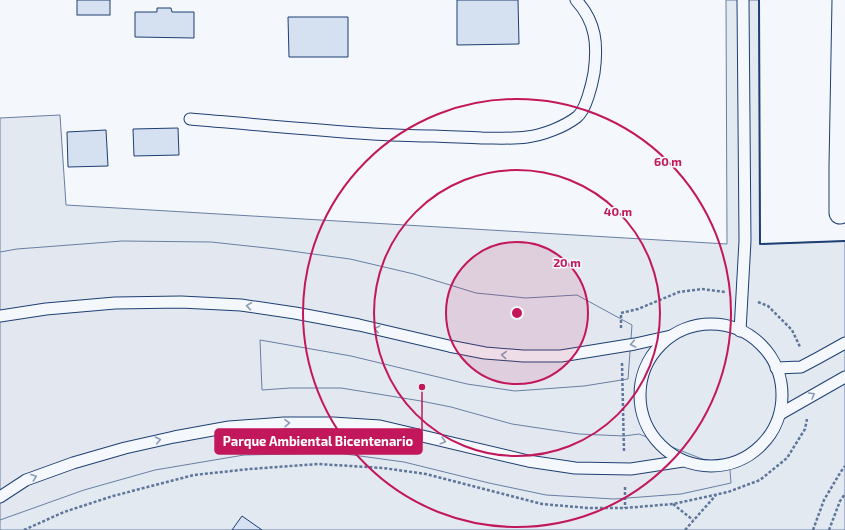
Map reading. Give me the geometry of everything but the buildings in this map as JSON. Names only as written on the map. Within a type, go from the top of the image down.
[{"type":"street","points":[[840,213],[842,166],[842,0]]},
{"type":"lane","points":[[190,119],[374,134],[493,138],[528,137],[550,131],[579,116],[592,87],[596,40],[594,30],[588,16],[576,0]]},
{"type":"lane","points":[[740,331],[744,241],[743,0]]},
{"type":"lane","points":[[0,316],[46,309],[115,303],[181,302],[241,305],[309,315],[360,325],[485,353],[523,356],[561,356],[622,346],[671,336],[693,326],[717,324],[740,331],[755,340],[768,352],[781,383],[782,399],[780,414],[769,436],[752,453],[731,464],[707,466],[683,461],[664,450],[650,433],[641,413],[639,391],[644,370],[655,351],[671,336]]},
{"type":"lane","points":[[776,368],[801,367],[845,343]]},
{"type":"lane","points":[[780,414],[845,377]]},
{"type":"lane","points":[[0,497],[26,480],[73,463],[125,448],[229,427],[284,423],[333,423],[380,426],[528,461],[575,468],[631,469],[683,461]]},
{"type":"path","points":[[625,508],[621,313],[638,309],[679,292],[702,289],[742,294],[768,306],[792,330],[808,363]]},
{"type":"path","points":[[24,530],[64,512],[194,475],[318,464],[383,468],[426,474],[542,504],[588,508],[625,508],[672,504],[728,492],[760,480],[787,458],[805,429],[812,395]]},
{"type":"path","points":[[813,530],[824,500],[845,466]]},
{"type":"path","points":[[685,530],[717,494]]},
{"type":"path","points":[[829,530],[840,501],[845,494]]},
{"type":"path","points":[[672,504],[693,520]]},
{"type":"shaded area","points":[[726,0],[759,0],[760,244],[845,241],[845,530],[0,530],[0,118],[60,115],[66,205],[727,244]]},
{"type":"shaded area","points":[[122,241],[211,242],[276,249],[350,259],[414,274],[476,293],[526,298],[577,295],[632,325],[628,379],[584,386],[515,391],[467,384],[351,356],[260,340],[262,390],[290,388],[341,388],[451,407],[512,424],[579,434],[624,436],[639,434],[730,470],[731,483],[681,494],[614,499],[546,495],[489,483],[404,462],[338,453],[244,455],[155,470],[84,490],[0,520],[0,252],[17,249]]},
{"type":"wall","points":[[759,0],[760,244],[845,241]]},
{"type":"place","name":"Parque Ambiental Bicentenario","points":[[422,387]]}]
